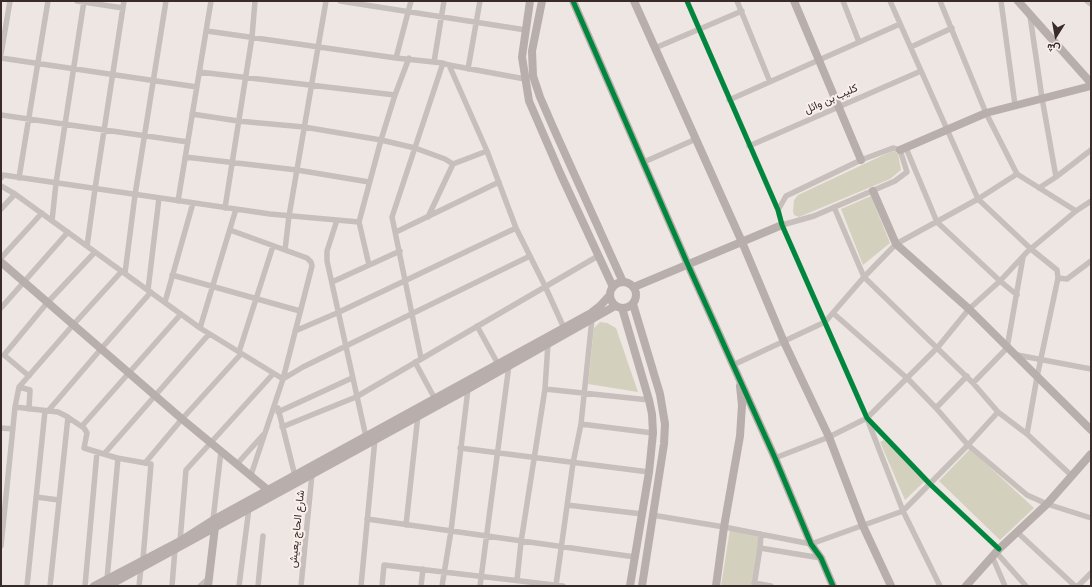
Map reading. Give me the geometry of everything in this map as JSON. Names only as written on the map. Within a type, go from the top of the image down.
[{"type":"main road","points":[[530,1],[522,57],[529,101],[561,175],[613,287]]},
{"type":"main road","points":[[542,1],[532,51],[533,76],[553,127],[623,282]]},
{"type":"main road","points":[[573,1],[775,458],[811,544],[821,558],[833,586]]},
{"type":"main road","points":[[634,1],[742,242],[784,342],[829,437],[863,526],[891,586]]},
{"type":"main road","points":[[794,1],[861,160]]},
{"type":"main road","points":[[903,149],[986,113],[1091,84],[1018,1]]},
{"type":"main road","points":[[873,191],[896,244],[969,309],[1091,430]]},
{"type":"main road","points":[[634,287],[782,225]]},
{"type":"main road","points":[[1,262],[182,419],[268,490]]},
{"type":"main road","points":[[94,586],[108,582],[142,559],[214,524],[249,508],[468,389],[592,319],[619,307],[626,308],[633,304],[637,294],[634,287],[628,282],[620,282],[613,287],[610,295],[600,306],[591,313],[268,490],[214,524],[175,549],[141,568],[117,584],[108,582]]},
{"type":"main road","points":[[610,295],[611,299],[619,307],[649,400],[652,414],[653,433],[649,472],[630,586]]},
{"type":"main road","points":[[633,304],[660,394],[665,424],[664,444],[642,586]]},
{"type":"main road","points":[[716,586],[724,527],[740,436],[742,405],[739,377]]},
{"type":"main road","points":[[966,586],[996,552],[1047,504],[1091,454]]},
{"type":"main road","points":[[208,582],[214,524]]},
{"type":"street","points":[[1,54],[10,1]]},
{"type":"street","points":[[19,178],[48,1]]},
{"type":"street","points":[[77,1],[123,8]]},
{"type":"street","points":[[87,246],[94,189],[124,1]]},
{"type":"street","points":[[1,546],[4,493],[19,387],[73,325],[123,272],[166,1]]},
{"type":"street","points":[[178,201],[211,1]]},
{"type":"street","points":[[225,208],[244,77],[252,37],[256,1]]},
{"type":"street","points":[[285,250],[289,216],[326,1]]},
{"type":"street","points":[[340,1],[526,30]]},
{"type":"street","points":[[396,58],[411,1]]},
{"type":"street","points":[[434,62],[444,1]]},
{"type":"street","points":[[468,69],[480,1]]},
{"type":"street","points":[[687,1],[778,210],[782,225],[867,418],[903,511],[940,586]]},
{"type":"street","points":[[737,1],[770,82]]},
{"type":"street","points":[[843,1],[859,42]]},
{"type":"street","points":[[890,1],[978,199],[1057,270],[1058,278],[1036,377],[1027,434]]},
{"type":"street","points":[[940,1],[986,113],[1017,174],[1076,211]]},
{"type":"street","points":[[1001,1],[1015,105]]},
{"type":"street","points":[[1087,1],[1091,4]]},
{"type":"street","points":[[52,221],[56,183],[84,2]]},
{"type":"street","points":[[655,48],[742,11]]},
{"type":"street","points":[[1030,14],[1042,98],[1056,177]]},
{"type":"street","points":[[729,100],[900,24]]},
{"type":"street","points":[[911,47],[952,28]]},
{"type":"street","points":[[207,31],[396,58],[409,58],[525,79]]},
{"type":"street","points":[[1,58],[197,87]]},
{"type":"street","points":[[369,265],[359,222],[381,140],[395,95],[409,58]]},
{"type":"street","points":[[421,358],[392,217],[415,148],[446,64]]},
{"type":"street","points":[[446,64],[487,151],[516,228],[564,328]]},
{"type":"street","name":"كليب بن وائل","points":[[749,146],[921,71]]},
{"type":"street","points":[[199,72],[395,95]]},
{"type":"street","points":[[192,114],[238,121],[304,127],[381,140],[415,148],[445,159],[453,164]]},
{"type":"street","points":[[1,115],[188,142]]},
{"type":"street","points":[[644,162],[696,139]]},
{"type":"street","points":[[778,210],[786,196],[861,160],[893,148],[903,149]]},
{"type":"street","points":[[782,225],[814,216],[895,181],[907,172],[903,149]]},
{"type":"street","points":[[903,149],[937,222],[1017,295]]},
{"type":"street","points":[[1039,188],[1091,150]]},
{"type":"street","points":[[428,217],[453,164],[487,151]]},
{"type":"street","points":[[185,157],[297,170],[369,182]]},
{"type":"street","points":[[733,365],[825,322],[864,277],[896,244],[978,199],[1017,174]]},
{"type":"street","points":[[1,178],[4,175],[225,208],[289,216],[359,222]]},
{"type":"street","points":[[396,232],[499,182]]},
{"type":"street","points":[[1,186],[42,213],[200,328],[283,379]]},
{"type":"street","points":[[1,209],[15,194]]},
{"type":"street","points":[[27,586],[47,411],[149,291],[159,198]]},
{"type":"street","points":[[165,302],[192,203]]},
{"type":"street","points":[[775,458],[829,437],[867,418],[908,379],[938,347],[969,309],[1000,281],[1031,248],[1076,211],[1091,203]]},
{"type":"street","points":[[834,207],[864,277],[967,376],[998,412],[1027,434],[1072,476]]},
{"type":"street","points":[[200,328],[236,209]]},
{"type":"street","points":[[1,258],[42,213]]},
{"type":"street","points":[[337,220],[326,256],[337,313],[366,437]]},
{"type":"street","points":[[295,331],[337,313],[516,228]]},
{"type":"street","points":[[230,230],[308,258],[312,266],[283,379],[251,476]]},
{"type":"street","points":[[1,308],[68,232]]},
{"type":"street","points":[[145,463],[240,353],[273,246]]},
{"type":"street","points":[[332,282],[400,251]]},
{"type":"street","points":[[29,376],[4,355],[47,303],[95,252]]},
{"type":"street","points":[[283,379],[345,346],[530,256]]},
{"type":"street","points":[[282,427],[356,396],[598,256]]},
{"type":"street","points":[[973,383],[1007,348],[1023,257]]},
{"type":"street","points":[[1058,278],[1067,279],[1091,261]]},
{"type":"street","points":[[172,275],[300,311]]},
{"type":"street","points":[[834,313],[908,379],[936,408],[968,445],[1027,495],[1047,504],[1091,518]]},
{"type":"street","points":[[82,426],[128,372],[181,314]]},
{"type":"street","points":[[556,585],[573,463],[581,424],[592,319]]},
{"type":"street","points":[[477,326],[498,364]]},
{"type":"street","points":[[104,454],[209,334]]},
{"type":"street","points":[[517,580],[521,542],[545,389],[548,343]]},
{"type":"street","points":[[1014,355],[1091,369]]},
{"type":"street","points":[[415,362],[435,399]]},
{"type":"street","points":[[480,586],[509,365]]},
{"type":"street","points":[[180,541],[186,470],[273,374]]},
{"type":"street","points":[[936,408],[967,376]]},
{"type":"street","points":[[278,412],[352,378]]},
{"type":"street","points":[[19,387],[30,390],[29,409]]},
{"type":"street","points":[[442,586],[451,531],[468,389]]},
{"type":"street","points":[[545,389],[649,400]]},
{"type":"street","points":[[276,400],[295,476]]},
{"type":"street","points":[[15,407],[58,412],[82,426],[87,433],[84,448],[118,458],[151,464],[142,559]]},
{"type":"street","points":[[652,515],[811,544],[903,511],[968,445],[998,412]]},
{"type":"street","points":[[406,525],[418,415]]},
{"type":"street","points":[[50,586],[68,417]]},
{"type":"street","points":[[867,418],[996,552],[1026,586]]},
{"type":"street","points":[[581,424],[653,433]]},
{"type":"street","points":[[1,428],[13,429]]},
{"type":"street","points":[[237,464],[265,434]]},
{"type":"street","points":[[361,586],[375,439]]},
{"type":"street","points":[[460,448],[649,472]]},
{"type":"street","points":[[214,524],[221,451]]},
{"type":"street","points":[[85,586],[97,452]]},
{"type":"street","points":[[108,582],[118,458]]},
{"type":"street","name":"شارع الحاج يعيش","points":[[301,586],[312,474]]},
{"type":"street","points":[[36,497],[59,500]]},
{"type":"street","points":[[567,504],[642,514]]},
{"type":"street","points":[[239,586],[249,508]]},
{"type":"street","points":[[367,519],[635,557]]},
{"type":"street","points":[[1016,532],[1075,586]]},
{"type":"street","points":[[761,534],[754,585],[771,586]]},
{"type":"street","points":[[258,586],[263,536]]},
{"type":"street","points":[[760,548],[821,558]]},
{"type":"street","points":[[172,586],[175,549]]},
{"type":"street","points":[[996,552],[1005,586]]},
{"type":"street","points":[[382,586],[384,565],[517,580],[529,584],[563,586]]},
{"type":"street","points":[[138,586],[141,568]]},
{"type":"street","points":[[421,586],[423,569]]},
{"type":"street","points":[[1078,586],[1091,573]]},
{"type":"street","points":[[200,586],[208,582]]},
{"type":"shaded area","points":[[892,151],[898,153],[901,170],[890,179],[799,217],[794,215],[794,200],[798,195]]},
{"type":"shaded area","points":[[871,196],[890,243],[863,265],[841,209]]},
{"type":"shaded area","points":[[600,322],[607,323],[616,328],[638,392],[588,384],[594,328]]},
{"type":"shaded area","points":[[884,440],[926,480],[905,500],[880,442]]},
{"type":"shaded area","points":[[970,449],[1034,508],[1000,540],[939,481]]},
{"type":"shaded area","points":[[730,529],[760,535],[752,586],[721,586]]},
{"type":"cycle path","points":[[573,1],[688,265],[775,458],[811,544],[821,558],[833,586]]},
{"type":"cycle path","points":[[687,1],[778,210],[782,225],[867,418],[930,484],[999,549]]}]
